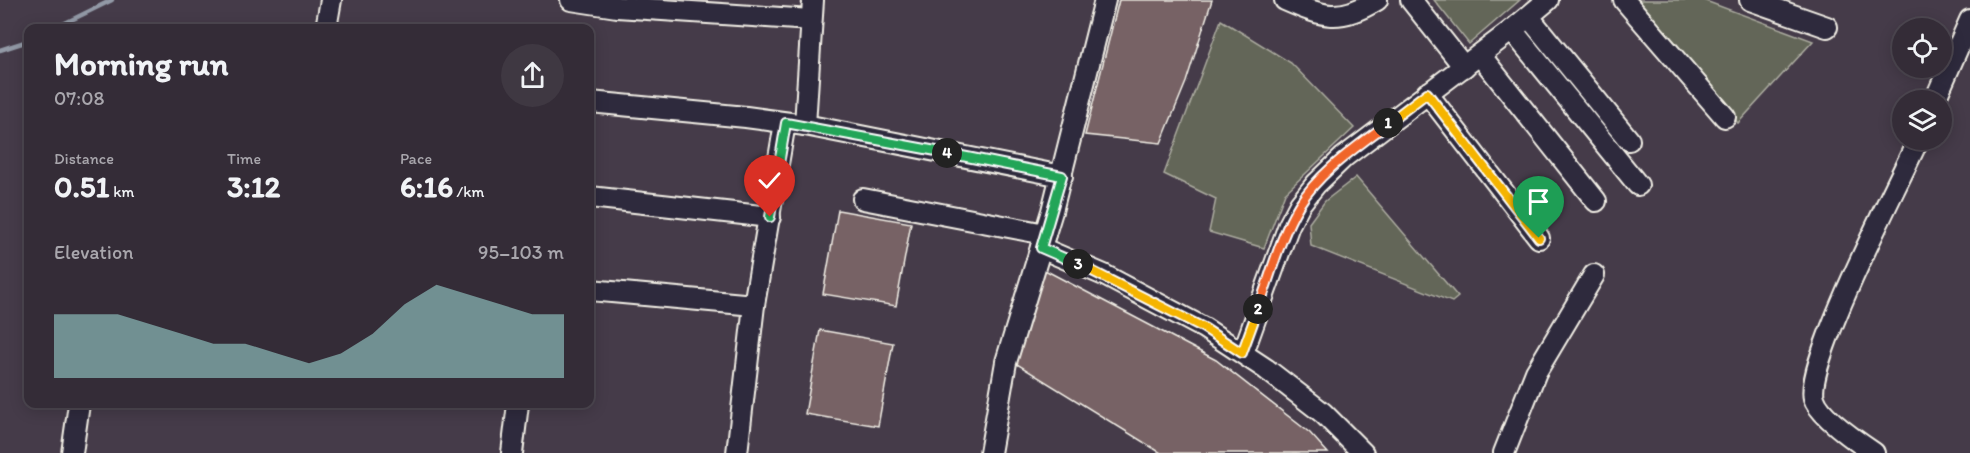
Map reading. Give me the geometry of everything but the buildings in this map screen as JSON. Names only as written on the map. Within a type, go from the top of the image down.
[{"type":"street","points":[[327,24],[331,0]]},
{"type":"street","points":[[571,0],[617,7],[811,20]]},
{"type":"street","points":[[737,453],[754,305],[770,217],[795,124],[813,0]]},
{"type":"street","points":[[990,453],[1006,362],[1062,176],[1105,0]]},
{"type":"street","points":[[1285,0],[1320,13],[1336,16],[1348,15],[1377,0]]},
{"type":"street","points":[[1411,0],[1472,61],[1596,201]]},
{"type":"street","points":[[1242,353],[1289,225],[1299,204],[1316,184],[1344,157],[1472,61],[1548,0]]},
{"type":"street","points":[[1624,0],[1725,117]]},
{"type":"street","points":[[1750,0],[1827,27]]},
{"type":"street","points":[[1529,17],[1629,140]]},
{"type":"street","points":[[1939,90],[1970,20]]},
{"type":"street","points":[[1512,30],[1638,185]]},
{"type":"street","points":[[1427,93],[1539,238]]},
{"type":"street","points":[[594,102],[795,124],[1062,176]]},
{"type":"street","points":[[1874,453],[1829,418],[1815,403],[1813,395],[1815,372],[1836,316],[1913,150]]},
{"type":"street","points":[[594,197],[770,217]]},
{"type":"street","points":[[863,198],[1043,241],[1204,328],[1242,353],[1323,412],[1363,453]]},
{"type":"street","points":[[1504,453],[1536,372],[1594,275]]},
{"type":"street","points":[[594,290],[754,305]]},
{"type":"street","points":[[72,453],[78,408]]},
{"type":"street","points":[[512,453],[518,408]]},
{"type":"green space","points":[[1434,0],[1520,0],[1469,44]]},
{"type":"green space","points":[[1633,0],[1703,0],[1813,41],[1738,123]]},
{"type":"green space","points":[[1221,20],[1291,63],[1354,128],[1285,193],[1264,248],[1209,232],[1216,199],[1164,174]]},
{"type":"green space","points":[[1356,177],[1458,297],[1452,302],[1311,246],[1309,223],[1325,201]]},
{"type":"waterway","points":[[63,24],[112,0]]},
{"type":"waterway","points":[[0,50],[24,42]]},
{"type":"route","points":[[770,217],[786,123],[1062,176],[1041,248],[1104,275],[1204,328],[1242,353],[1289,225],[1299,204],[1344,157],[1427,93],[1539,238]]}]
